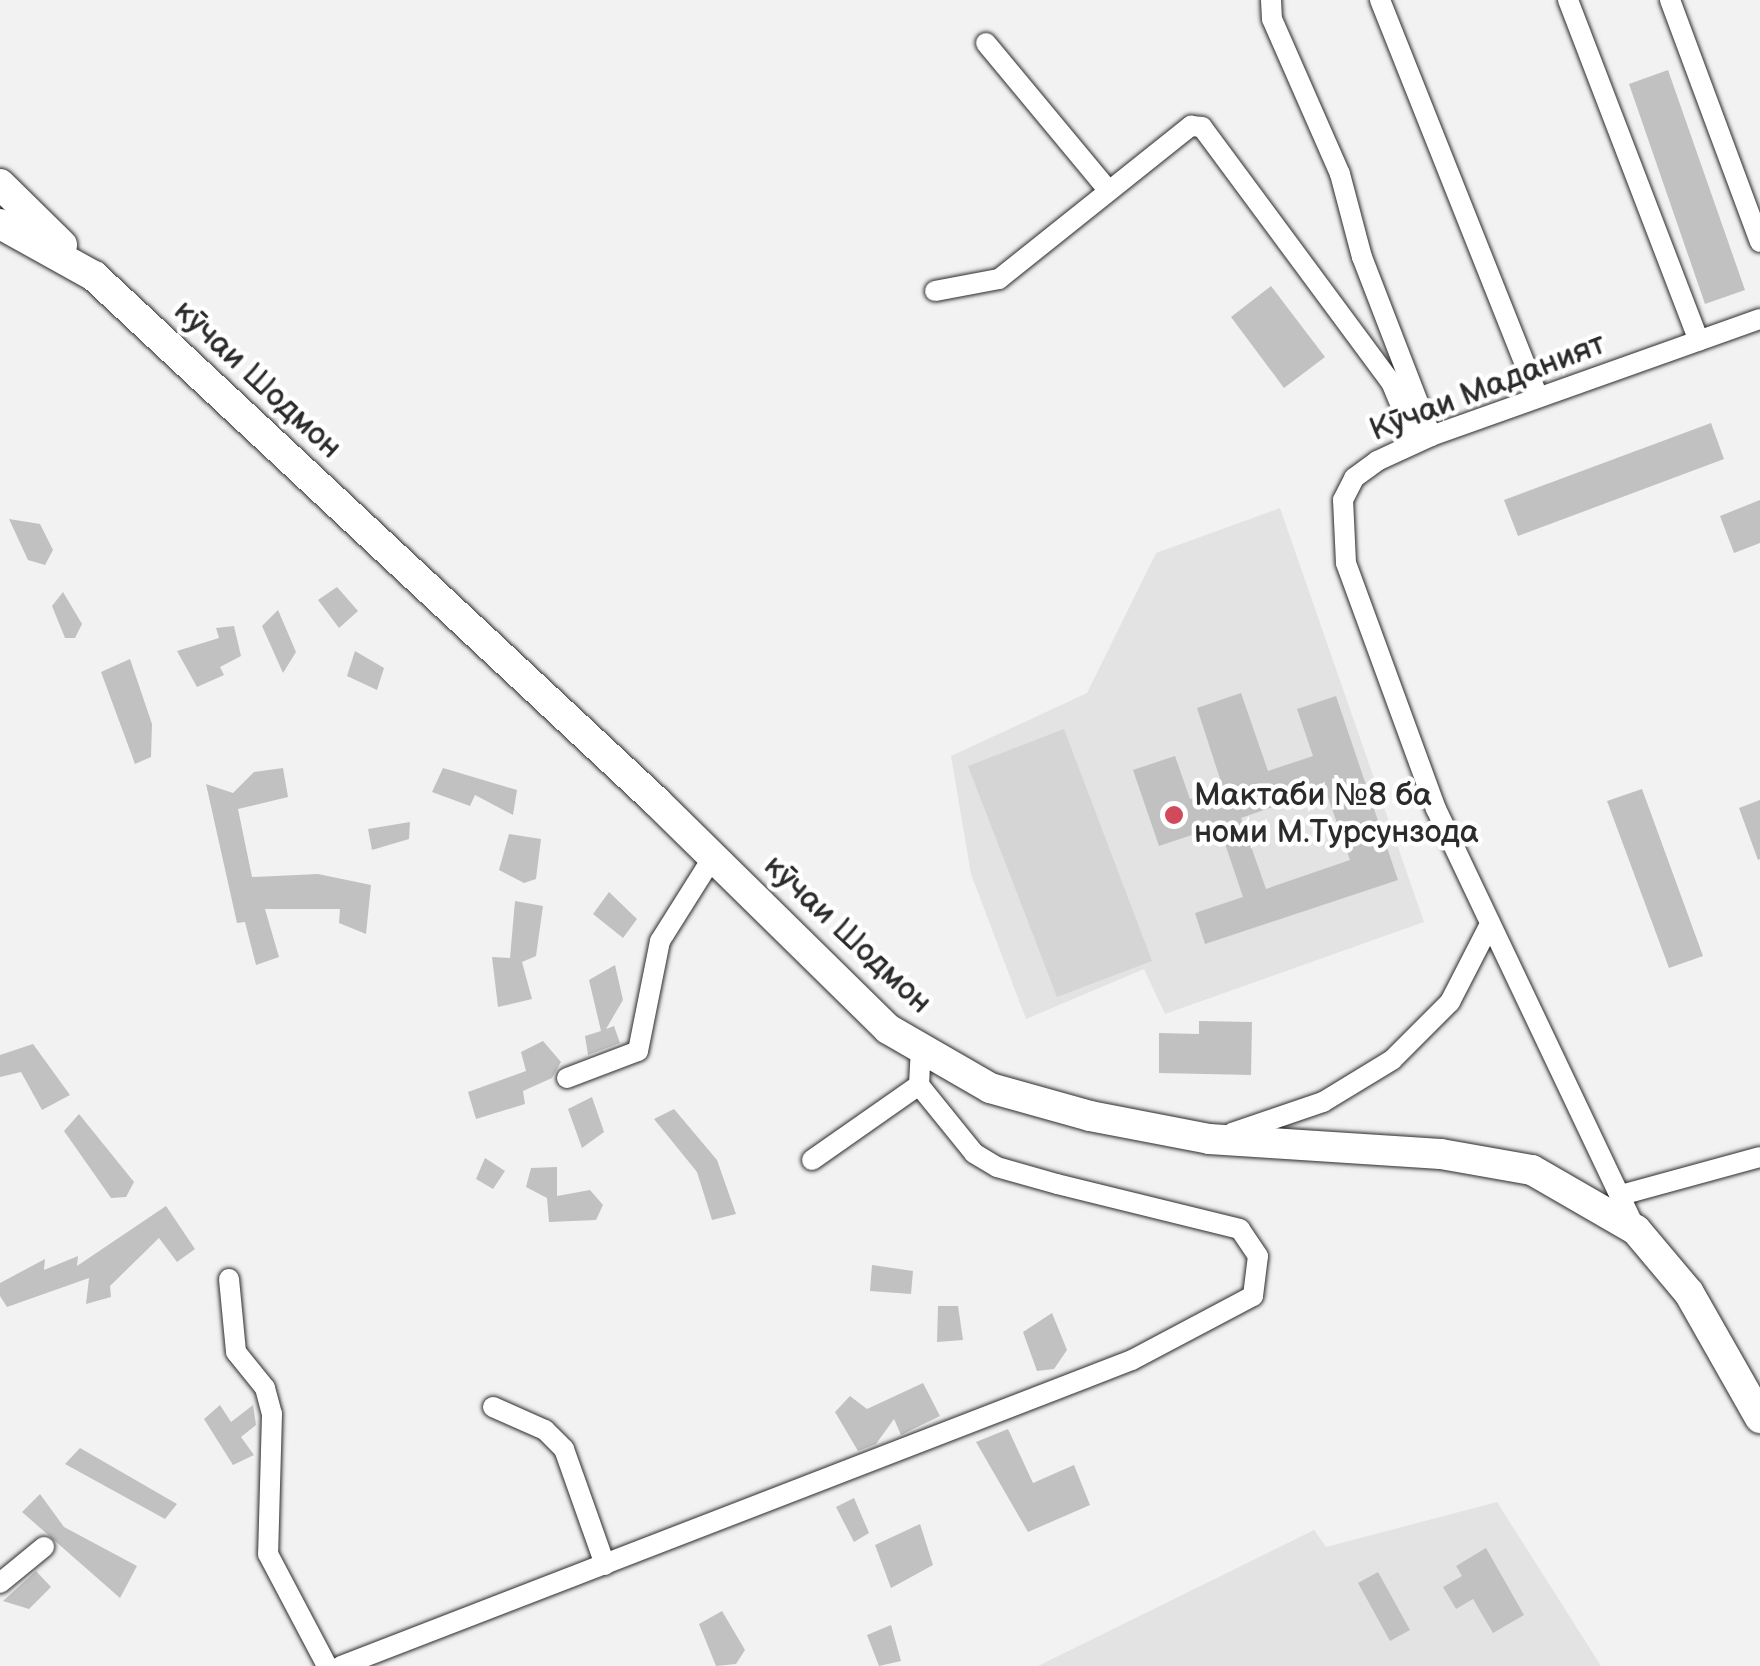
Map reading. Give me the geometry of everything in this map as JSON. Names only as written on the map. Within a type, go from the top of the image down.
[{"type":"main road","points":[[0,184],[94,276]]},
{"type":"main road","name":"кӯчаи Шодмон","points":[[0,224],[94,276],[713,857],[888,1029],[921,1050],[1024,1100],[1209,1139],[1494,1162],[1566,1186],[1636,1230],[1689,1293],[1760,1418]]},
{"type":"street","points":[[1271,0],[1276,29],[1340,174],[1362,257],[1424,439]]},
{"type":"street","points":[[1380,0],[1538,397]]},
{"type":"street","points":[[1568,0],[1698,341]]},
{"type":"street","points":[[1670,0],[1760,242]]},
{"type":"street","points":[[986,43],[1108,190]]},
{"type":"street","points":[[936,290],[999,279],[1191,126],[1210,132],[1391,382],[1424,439]]},
{"type":"street","name":"Кӯчаи Маданият","points":[[1636,1230],[1488,928],[1436,809],[1340,530],[1342,500],[1354,478],[1424,439],[1760,319]]},
{"type":"street","points":[[567,1078],[638,1051],[660,941],[713,857]]},
{"type":"street","points":[[1209,1139],[1292,1115],[1392,1060],[1450,1002],[1488,928]]},
{"type":"street","points":[[341,1666],[1132,1360],[1253,1296],[1258,1256],[1240,1229],[997,1168],[954,1133],[919,1085],[921,1050]]},
{"type":"street","points":[[812,1160],[919,1085]]},
{"type":"street","points":[[1622,1195],[1760,1156]]},
{"type":"street","points":[[229,1279],[234,1344],[265,1388],[272,1414],[268,1554],[327,1666]]},
{"type":"street","points":[[493,1408],[545,1430],[564,1448],[606,1565]]},
{"type":"street","points":[[0,1583],[44,1547]]},
{"type":"shaded area","name":"Мактаби №8 ба номи М.Турсунзода","points":[[1280,508],[1424,922],[1165,1014],[1144,969],[1026,1019],[971,874],[951,756],[1087,693],[1156,553]]},
{"type":"shaded area","points":[[1064,729],[1152,961],[1057,997],[968,766]]},
{"type":"shaded area","points":[[1497,1502],[1601,1666],[1038,1666],[1314,1530],[1326,1547]]},
{"type":"building","points":[[1668,70],[1745,290],[1705,304],[1629,84]]},
{"type":"building","points":[[1271,286],[1325,357],[1284,388],[1231,317]]},
{"type":"building","points":[[1711,423],[1724,459],[1518,536],[1504,500]]},
{"type":"building","points":[[1760,500],[1760,543],[1734,553],[1720,516]]},
{"type":"building","points":[[9,519],[40,524],[53,550],[45,565],[28,560]]},
{"type":"building","points":[[337,587],[358,611],[339,628],[318,600]]},
{"type":"building","points":[[63,592],[82,624],[75,638],[65,638],[52,606]]},
{"type":"building","points":[[278,610],[296,652],[283,673],[262,626]]},
{"type":"building","points":[[234,626],[241,656],[220,667],[224,675],[197,687],[177,651],[219,638],[216,628]]},
{"type":"building","points":[[355,651],[384,668],[377,690],[347,676]]},
{"type":"building","points":[[130,659],[152,724],[151,757],[135,764],[101,672]]},
{"type":"building","points":[[1241,693],[1268,771],[1313,756],[1297,709],[1336,696],[1398,880],[1205,944],[1195,913],[1243,897],[1219,826],[1159,846],[1133,770],[1175,756],[1190,799],[1223,788],[1197,708]],"holes":[[[1325,789],[1350,860],[1266,889],[1241,818]]]},
{"type":"building","points":[[283,768],[288,797],[238,809],[252,877],[318,874],[371,885],[366,934],[339,923],[340,909],[265,909],[279,957],[256,965],[245,922],[237,923],[206,784],[233,793],[254,772]]},
{"type":"building","points":[[443,768],[517,790],[513,815],[475,795],[470,806],[432,792]]},
{"type":"building","points":[[1642,789],[1703,956],[1669,968],[1607,801]]},
{"type":"building","points":[[1760,800],[1760,859],[1758,860],[1739,808]]},
{"type":"building","points":[[410,822],[409,839],[372,850],[368,829]]},
{"type":"building","points":[[509,834],[541,839],[536,879],[524,883],[499,870]]},
{"type":"building","points":[[609,892],[637,919],[623,938],[593,914]]},
{"type":"building","points":[[515,901],[543,906],[536,956],[522,962],[532,999],[498,1007],[492,957],[510,958]]},
{"type":"building","points":[[615,965],[623,1000],[606,1029],[614,1026],[620,1043],[588,1055],[585,1036],[601,1031],[589,980]]},
{"type":"building","points":[[1199,1021],[1252,1022],[1251,1075],[1159,1073],[1159,1033],[1199,1034]]},
{"type":"building","points":[[543,1041],[561,1062],[552,1078],[523,1091],[525,1104],[476,1119],[468,1092],[526,1071],[521,1052]]},
{"type":"building","points":[[33,1044],[70,1095],[42,1110],[21,1072],[0,1077],[0,1055]]},
{"type":"building","points":[[592,1097],[604,1132],[582,1148],[568,1109]]},
{"type":"building","points":[[674,1109],[717,1160],[736,1214],[712,1220],[697,1172],[654,1119]]},
{"type":"building","points":[[79,1114],[134,1182],[126,1197],[111,1198],[64,1131]]},
{"type":"building","points":[[485,1158],[505,1171],[493,1189],[476,1179]]},
{"type":"building","points":[[557,1167],[557,1196],[590,1190],[603,1205],[596,1220],[549,1222],[547,1198],[526,1187],[531,1168]]},
{"type":"building","points":[[166,1206],[195,1249],[177,1262],[159,1238],[110,1286],[111,1297],[86,1304],[89,1278],[7,1307],[0,1296],[0,1283],[45,1259],[44,1270],[78,1256],[77,1266]]},
{"type":"building","points":[[872,1265],[913,1271],[911,1294],[870,1291]]},
{"type":"building","points":[[938,1306],[958,1306],[963,1340],[937,1342]]},
{"type":"building","points":[[1052,1313],[1067,1350],[1054,1369],[1037,1371],[1023,1332]]},
{"type":"building","points":[[923,1383],[940,1416],[901,1435],[894,1419],[876,1444],[858,1451],[835,1412],[850,1396],[867,1409]]},
{"type":"building","points":[[220,1405],[231,1422],[253,1405],[256,1425],[241,1437],[254,1455],[233,1465],[204,1419]]},
{"type":"building","points":[[1008,1429],[1033,1483],[1074,1465],[1090,1505],[1028,1532],[976,1442]]},
{"type":"building","points":[[80,1448],[177,1504],[165,1519],[65,1464]]},
{"type":"building","points":[[40,1494],[64,1527],[137,1566],[120,1598],[22,1512]]},
{"type":"building","points":[[854,1498],[869,1533],[854,1542],[836,1507]]},
{"type":"building","points":[[920,1524],[933,1565],[891,1588],[875,1545]]},
{"type":"building","points":[[1486,1548],[1524,1615],[1493,1633],[1473,1599],[1456,1609],[1443,1587],[1462,1576],[1456,1566]]},
{"type":"building","points":[[36,1571],[51,1587],[29,1609],[3,1601]]},
{"type":"building","points":[[1378,1572],[1410,1630],[1390,1641],[1358,1583]]},
{"type":"building","points":[[722,1611],[745,1650],[736,1664],[716,1666],[699,1624]]},
{"type":"building","points":[[891,1625],[901,1661],[879,1666],[867,1635]]},
{"type":"place","name":"Мактаби №8 ба номи М.Турсунзода","points":[[1174,815]]}]
